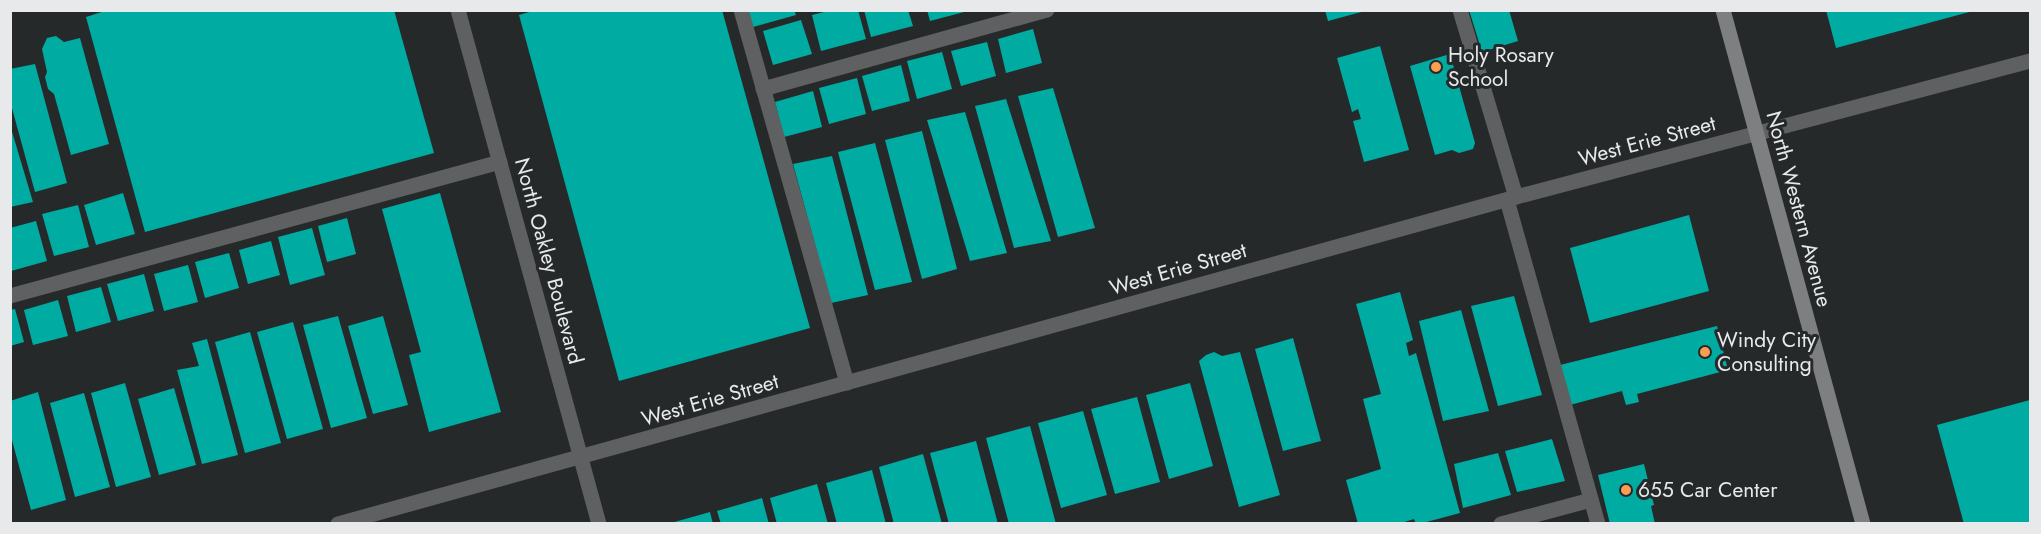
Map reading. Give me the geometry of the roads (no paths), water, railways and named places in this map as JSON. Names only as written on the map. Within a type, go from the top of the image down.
[{"type":"main road","name":"North Western Avenue","points":[[1723,10],[1863,524]]},
{"type":"street","name":"North Oakley Boulevard","points":[[458,10],[599,524]]},
{"type":"street","points":[[741,10],[847,383]]},
{"type":"street","points":[[763,88],[1047,10]]},
{"type":"street","points":[[1460,10],[1598,524]]},
{"type":"street","name":"West Erie Street","points":[[338,524],[1511,199],[2031,61]]},
{"type":"street","points":[[10,296],[500,162]]},
{"type":"street","points":[[1501,524],[1591,500]]},
{"type":"place","name":"Holy Rosary School","points":[[1436,67]]},
{"type":"place","name":"Windy City Consulting","points":[[1705,352]]},
{"type":"place","name":"655 Car Center","points":[[1626,490]]}]
